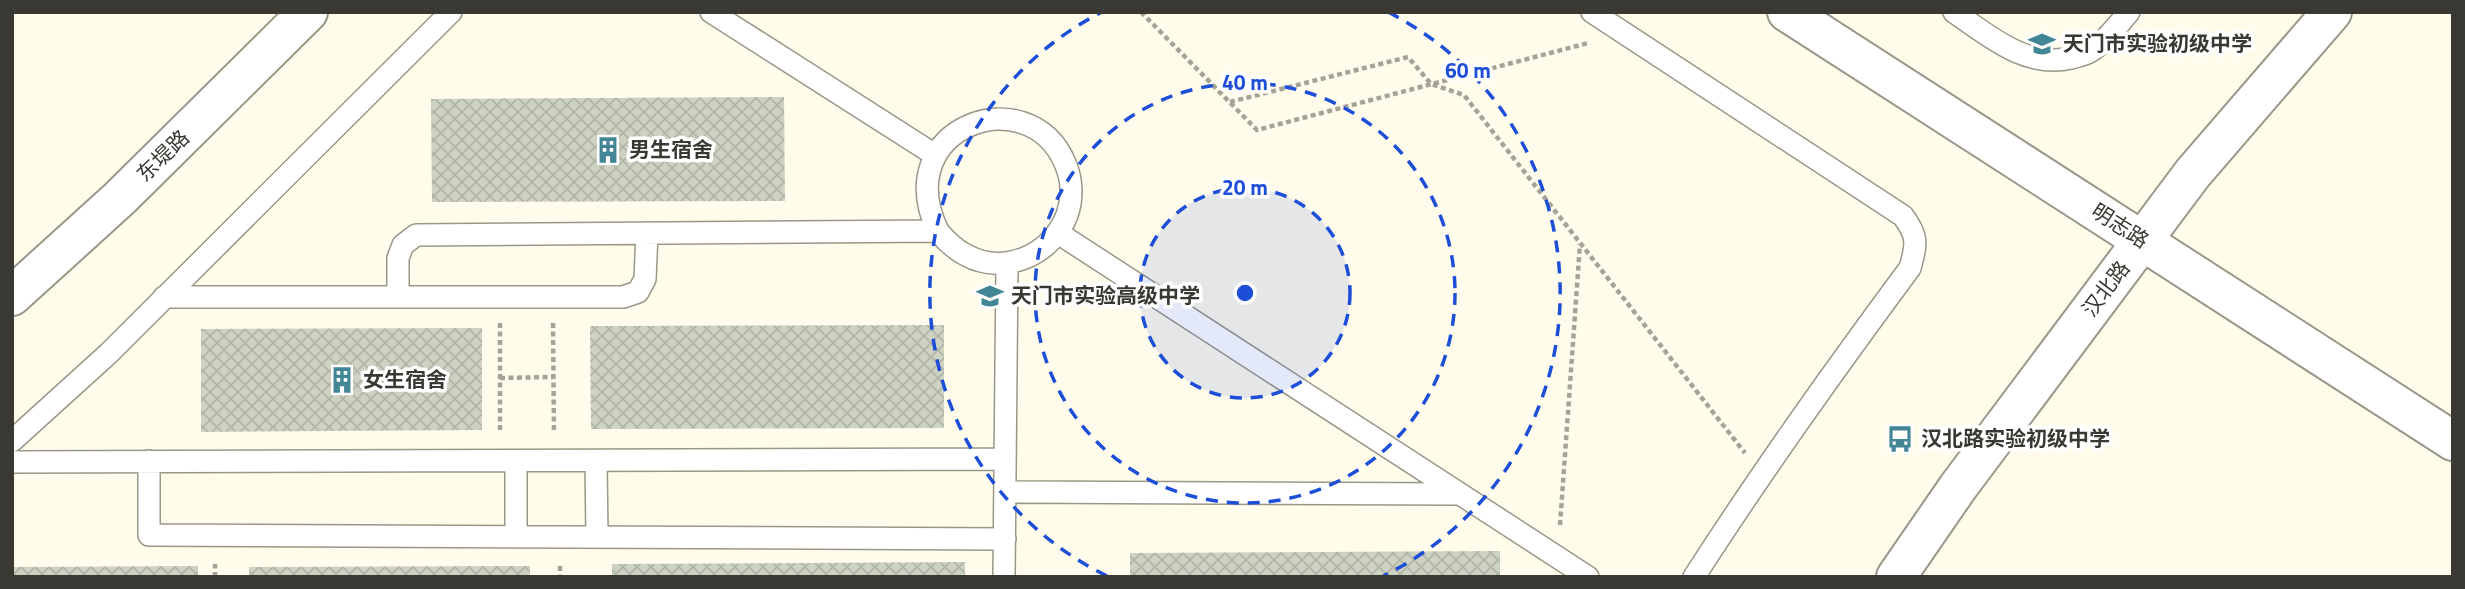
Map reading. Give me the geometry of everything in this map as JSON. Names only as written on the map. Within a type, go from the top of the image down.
[{"type":"street","name":"东堤路","points":[[12,296],[120,198],[308,12]]},
{"type":"street","name":"明志路","points":[[1787,12],[2453,441]]},
{"type":"street","name":"汉北路","points":[[1896,577],[1958,487],[2193,173],[2332,12]]},
{"type":"lane","points":[[12,441],[107,354],[450,12]]},
{"type":"lane","points":[[711,12],[935,155]]},
{"type":"lane","points":[[1592,12],[1903,216],[1914,230],[1916,248],[1910,268],[1761,473],[1694,577]]},
{"type":"lane","points":[[1954,12],[2013,51],[2036,60],[2064,60],[2088,53],[2105,40],[2129,12]]},
{"type":"lane","points":[[986,119],[1008,119],[1029,125],[1047,136],[1060,152],[1069,172],[1072,193],[1068,214],[1058,233],[1044,248],[1027,258],[1007,263],[987,262],[968,257],[951,246],[938,231],[929,213],[926,193],[928,173],[935,155],[949,138],[966,126],[986,119]]},
{"type":"lane","points":[[397,297],[398,258],[402,245],[416,235],[938,231]]},
{"type":"lane","points":[[164,297],[623,297],[638,292],[646,270],[647,233]]},
{"type":"lane","points":[[1058,233],[1588,577]]},
{"type":"lane","points":[[1004,577],[1007,263]]},
{"type":"lane","points":[[12,462],[1005,460]]},
{"type":"lane","points":[[149,461],[149,534],[1005,539]]},
{"type":"lane","points":[[508,461],[516,537]]},
{"type":"lane","points":[[596,461],[597,537]]},
{"type":"lane","points":[[1005,492],[1459,494]]},
{"type":"path","points":[[1141,12],[1257,130],[1624,33]]},
{"type":"path","points":[[1230,102],[1408,57],[1431,84],[1464,95],[1761,473]]},
{"type":"path","points":[[1558,557],[1580,243]]},
{"type":"path","points":[[499,297],[500,378],[508,461]]},
{"type":"path","points":[[553,297],[555,461]]},
{"type":"path","points":[[500,378],[554,377]]},
{"type":"building","name":"男生宿舍","points":[[784,97],[785,201],[432,202],[431,99]]},
{"type":"building","points":[[944,325],[944,428],[591,429],[590,326]]},
{"type":"building","name":"女生宿舍","points":[[482,328],[482,430],[201,432],[201,329]]},
{"type":"building","points":[[1500,551],[1500,577],[1130,577],[1130,553]]},
{"type":"building","points":[[965,562],[965,577],[612,577],[612,564]]},
{"type":"building","points":[[198,566],[198,577],[12,577],[12,567]]},
{"type":"building","points":[[530,566],[530,577],[249,577],[249,567]]},
{"type":"place","name":"天门市实验初级中学","points":[[2042,44]]},
{"type":"place","name":"男生宿舍","points":[[608,150]]},
{"type":"place","name":"天门市实验高级中学","points":[[990,296]]},
{"type":"place","name":"女生宿舍","points":[[342,380]]},
{"type":"place","name":"汉北路实验初级中学","points":[[1900,439]]}]
